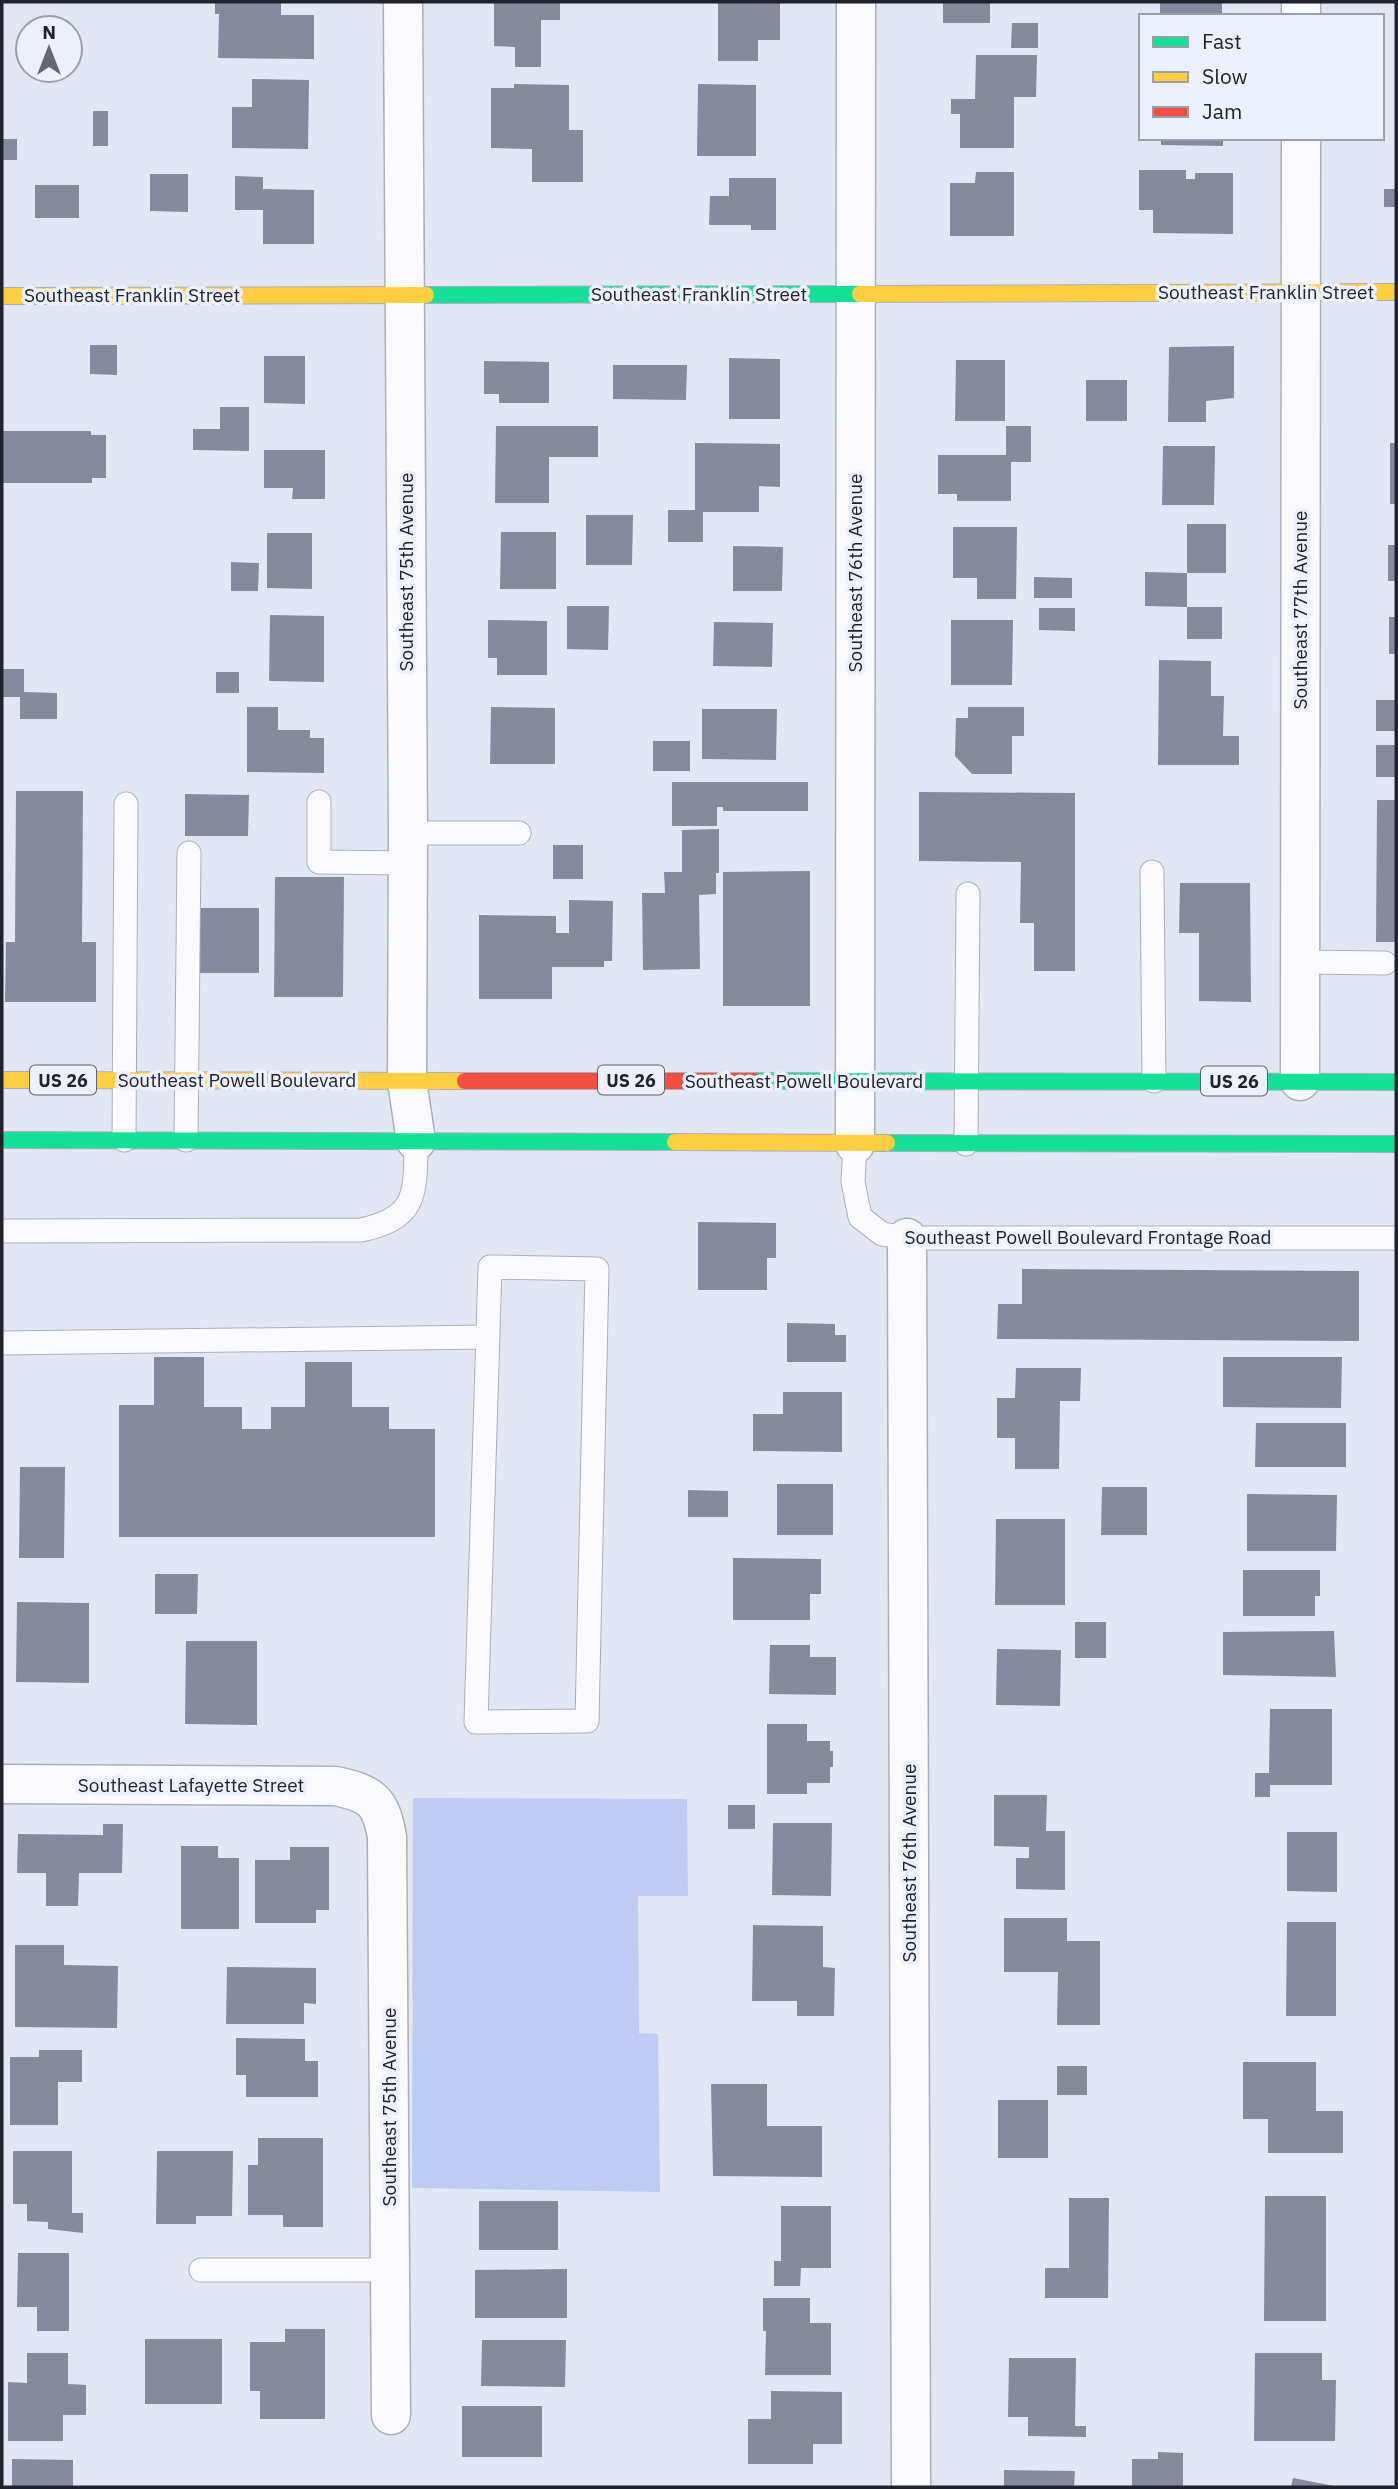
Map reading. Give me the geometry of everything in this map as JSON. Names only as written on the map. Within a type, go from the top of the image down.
[{"type":"main road","name":"Southeast Franklin Street","points":[[2,296],[1396,292]]},
{"type":"main road","name":"Southeast Powell Boulevard","points":[[2,1080],[1396,1082]]},
{"type":"main road","points":[[2,1140],[1396,1144]]},
{"type":"street","name":"Southeast 75th Avenue","points":[[403,2],[407,1081],[416,1141]]},
{"type":"street","name":"Southeast 76th Avenue","points":[[855,1144],[856,2]]},
{"type":"street","name":"Southeast 77th Avenue","points":[[1300,1082],[1301,140]]},
{"type":"street","name":"Southeast 76th Avenue","points":[[906,1238],[911,2487]]},
{"type":"street","name":"Southeast Lafayette Street","points":[[2,1784],[335,1786],[360,1791],[376,1802]]},
{"type":"street","name":"Southeast 75th Avenue","points":[[376,1802],[384,1819],[387,1837],[391,2415]]},
{"type":"lane","points":[[319,802],[319,862],[519,834]]},
{"type":"lane","points":[[124,1140],[126,804]]},
{"type":"lane","points":[[186,1140],[189,853]]},
{"type":"lane","points":[[1152,872],[1154,1082]]},
{"type":"lane","points":[[966,1144],[968,894]]},
{"type":"lane","points":[[1300,962],[1385,963]]},
{"type":"lane","points":[[2,1231],[362,1230],[383,1225],[401,1215],[412,1197],[416,1141]]},
{"type":"lane","name":"Southeast Powell Boulevard Frontage Road","points":[[855,1144],[853,1182],[860,1217],[882,1234],[906,1238],[1396,1238]]},
{"type":"lane","points":[[490,1267],[597,1269],[587,1721],[476,1722],[488,1337],[490,1267]]},
{"type":"lane","points":[[2,1343],[488,1337]]},
{"type":"lane","points":[[201,2270],[390,2270]]},
{"type":"shaded area","points":[[413,1798],[687,1799],[688,1896],[638,1896],[639,2033],[658,2034],[660,2192],[412,2188]]},
{"type":"building","points":[[215,2],[281,2],[281,15],[314,15],[314,59],[218,58],[219,14],[215,14]]},
{"type":"building","points":[[494,2],[560,2],[560,20],[541,20],[541,67],[515,67],[515,47],[494,46]]},
{"type":"building","points":[[718,2],[780,2],[780,40],[758,40],[758,61],[718,61]]},
{"type":"building","points":[[943,2],[990,2],[990,23],[943,23]]},
{"type":"building","points":[[1160,2],[1222,2],[1222,14],[1160,14]]},
{"type":"building","points":[[1012,23],[1038,23],[1038,48],[1011,48]]},
{"type":"building","points":[[976,55],[1037,55],[1036,97],[1014,97],[1014,148],[960,148],[960,114],[951,114],[951,99],[975,99]]},
{"type":"building","points":[[252,79],[309,80],[308,149],[232,148],[232,107],[252,107]]},
{"type":"building","points":[[514,84],[569,85],[569,130],[583,130],[583,182],[532,182],[532,149],[491,148],[491,88],[514,88]]},
{"type":"building","points":[[698,84],[756,85],[756,156],[697,156]]},
{"type":"building","points":[[93,111],[108,111],[108,146],[93,146]]},
{"type":"building","points":[[2,139],[17,139],[17,160],[2,160]]},
{"type":"building","points":[[1161,140],[1223,140],[1223,146],[1161,145]]},
{"type":"building","points":[[1139,170],[1186,170],[1186,179],[1195,179],[1195,173],[1233,173],[1233,234],[1153,233],[1153,210],[1139,210]]},
{"type":"building","points":[[976,172],[1014,172],[1014,236],[950,236],[950,183],[975,183]]},
{"type":"building","points":[[150,174],[188,174],[188,212],[150,211]]},
{"type":"building","points":[[235,176],[263,177],[263,189],[314,190],[314,244],[263,244],[263,210],[235,210]]},
{"type":"building","points":[[729,178],[776,178],[776,230],[751,230],[751,225],[709,225],[710,196],[729,196]]},
{"type":"building","points":[[35,185],[79,185],[79,218],[35,218]]},
{"type":"building","points":[[1384,189],[1396,189],[1396,207],[1384,207]]},
{"type":"building","points":[[90,345],[117,345],[117,375],[90,374]]},
{"type":"building","points":[[1234,346],[1234,398],[1206,401],[1206,422],[1168,422],[1169,347]]},
{"type":"building","points":[[264,356],[305,356],[305,404],[264,403]]},
{"type":"building","points":[[729,358],[780,359],[780,419],[729,419]]},
{"type":"building","points":[[956,360],[1005,360],[1005,421],[955,421]]},
{"type":"building","points":[[484,361],[549,362],[549,403],[499,403],[499,394],[484,394]]},
{"type":"building","points":[[613,365],[687,365],[686,400],[613,399]]},
{"type":"building","points":[[1086,380],[1127,380],[1127,421],[1086,421]]},
{"type":"building","points":[[220,407],[249,407],[249,451],[193,450],[193,429],[220,429]]},
{"type":"building","points":[[496,426],[598,426],[598,457],[549,457],[549,503],[495,503]]},
{"type":"building","points":[[1006,426],[1031,426],[1031,462],[1011,462],[1011,501],[957,501],[957,494],[938,494],[938,455],[1006,455]]},
{"type":"building","points":[[2,431],[91,431],[91,435],[106,435],[106,478],[92,478],[92,483],[2,483]]},
{"type":"building","points":[[695,443],[780,444],[780,487],[759,486],[759,512],[703,512],[703,542],[668,542],[668,510],[695,510]]},
{"type":"building","points":[[1390,443],[1396,443],[1396,504],[1390,504]]},
{"type":"building","points":[[1163,446],[1215,446],[1214,505],[1162,505]]},
{"type":"building","points":[[264,450],[325,450],[325,499],[292,499],[293,488],[264,488]]},
{"type":"building","points":[[586,515],[633,515],[632,565],[586,565]]},
{"type":"building","points":[[1187,524],[1226,524],[1226,573],[1187,573]]},
{"type":"building","points":[[953,527],[1017,527],[1016,599],[977,599],[977,578],[953,578]]},
{"type":"building","points":[[501,532],[556,532],[556,589],[500,589]]},
{"type":"building","points":[[267,533],[312,533],[312,589],[267,588]]},
{"type":"building","points":[[1388,545],[1396,545],[1396,581],[1388,581]]},
{"type":"building","points":[[733,546],[783,547],[782,591],[733,591]]},
{"type":"building","points":[[231,562],[259,563],[258,591],[231,591]]},
{"type":"building","points":[[1145,572],[1187,573],[1187,607],[1145,606]]},
{"type":"building","points":[[1034,577],[1072,578],[1072,598],[1034,598]]},
{"type":"building","points":[[567,606],[609,606],[608,650],[567,649]]},
{"type":"building","points":[[1187,607],[1222,607],[1222,639],[1187,639]]},
{"type":"building","points":[[1039,608],[1075,608],[1075,631],[1039,630]]},
{"type":"building","points":[[270,615],[324,616],[324,682],[269,681]]},
{"type":"building","points":[[1389,617],[1396,617],[1396,654],[1389,654]]},
{"type":"building","points":[[488,620],[547,621],[547,675],[497,675],[497,658],[488,658]]},
{"type":"building","points":[[951,620],[1013,620],[1012,685],[951,685]]},
{"type":"building","points":[[714,622],[773,623],[772,667],[713,666]]},
{"type":"building","points":[[1159,660],[1211,661],[1211,696],[1224,696],[1223,736],[1239,736],[1239,765],[1158,765]]},
{"type":"building","points":[[2,669],[24,669],[24,692],[57,693],[57,719],[20,719],[20,697],[2,697]]},
{"type":"building","points":[[216,672],[239,672],[239,693],[216,693]]},
{"type":"building","points":[[1376,700],[1396,700],[1396,731],[1376,731]]},
{"type":"building","points":[[247,707],[278,707],[278,730],[310,730],[310,738],[324,738],[324,773],[247,772]]},
{"type":"building","points":[[491,707],[555,708],[555,764],[490,764]]},
{"type":"building","points":[[968,707],[1024,707],[1024,736],[1012,736],[1012,774],[972,774],[955,756],[956,718],[968,718]]},
{"type":"building","points":[[702,709],[777,709],[776,760],[702,759]]},
{"type":"building","points":[[653,741],[690,741],[690,771],[653,771]]},
{"type":"building","points":[[1376,745],[1396,745],[1396,777],[1376,777]]},
{"type":"building","points":[[672,782],[808,782],[808,811],[723,811],[723,807],[717,807],[717,826],[672,826]]},
{"type":"building","points":[[16,791],[83,791],[82,942],[96,942],[96,1002],[5,1002],[6,942],[15,942]]},
{"type":"building","points":[[919,792],[1075,793],[1075,971],[1034,971],[1034,923],[1020,923],[1021,862],[919,861]]},
{"type":"building","points":[[185,794],[249,795],[248,836],[185,836]]},
{"type":"building","points":[[1377,800],[1396,800],[1396,942],[1376,942]]},
{"type":"building","points":[[719,829],[716,894],[699,895],[700,969],[643,970],[642,893],[665,893],[664,872],[682,872],[682,830]]},
{"type":"building","points":[[553,845],[583,845],[583,879],[553,879]]},
{"type":"building","points":[[810,871],[810,1006],[723,1006],[723,872]]},
{"type":"building","points":[[275,877],[344,877],[343,997],[274,997]]},
{"type":"building","points":[[1180,883],[1250,883],[1251,1002],[1199,1001],[1199,933],[1179,933]]},
{"type":"building","points":[[569,900],[613,901],[612,961],[604,961],[604,967],[552,967],[552,999],[479,999],[479,915],[556,916],[556,933],[569,933]]},
{"type":"building","points":[[200,908],[259,908],[259,973],[200,973]]},
{"type":"building","points":[[698,1222],[776,1223],[776,1258],[767,1258],[767,1290],[698,1290]]},
{"type":"building","points":[[1022,1269],[1359,1271],[1359,1341],[997,1339],[998,1304],[1022,1304]]},
{"type":"building","points":[[787,1323],[835,1324],[835,1335],[846,1335],[846,1362],[787,1362]]},
{"type":"building","points":[[154,1357],[204,1357],[204,1407],[242,1407],[242,1429],[271,1429],[271,1407],[305,1407],[305,1362],[352,1362],[352,1407],[389,1407],[389,1429],[435,1429],[435,1537],[119,1537],[119,1405],[154,1405]]},
{"type":"building","points":[[1223,1357],[1342,1357],[1341,1408],[1223,1407]]},
{"type":"building","points":[[1016,1368],[1081,1368],[1080,1401],[1060,1401],[1059,1469],[1015,1469],[1015,1438],[997,1438],[997,1398],[1015,1398]]},
{"type":"building","points":[[783,1392],[842,1392],[842,1452],[753,1451],[753,1414],[783,1414]]},
{"type":"building","points":[[1256,1423],[1346,1423],[1346,1467],[1255,1467]]},
{"type":"building","points":[[20,1467],[65,1467],[64,1558],[19,1558]]},
{"type":"building","points":[[777,1484],[833,1484],[833,1535],[777,1535]]},
{"type":"building","points":[[1102,1487],[1147,1487],[1147,1535],[1101,1535]]},
{"type":"building","points":[[688,1490],[728,1491],[728,1517],[688,1517]]},
{"type":"building","points":[[1247,1494],[1337,1495],[1336,1551],[1247,1551]]},
{"type":"building","points":[[996,1519],[1065,1519],[1065,1605],[995,1605]]},
{"type":"building","points":[[733,1558],[821,1559],[821,1594],[810,1594],[810,1620],[733,1620]]},
{"type":"building","points":[[1243,1570],[1320,1570],[1320,1596],[1315,1596],[1315,1616],[1243,1616]]},
{"type":"building","points":[[155,1574],[198,1574],[197,1614],[155,1614]]},
{"type":"building","points":[[17,1602],[89,1603],[89,1683],[16,1682]]},
{"type":"building","points":[[1075,1622],[1106,1622],[1106,1658],[1075,1658]]},
{"type":"building","points":[[1334,1631],[1336,1677],[1223,1675],[1223,1632]]},
{"type":"building","points":[[186,1641],[257,1641],[257,1725],[185,1724]]},
{"type":"building","points":[[770,1645],[810,1645],[810,1657],[836,1657],[836,1695],[769,1694]]},
{"type":"building","points":[[997,1649],[1061,1650],[1060,1706],[996,1705]]},
{"type":"building","points":[[1270,1709],[1332,1709],[1332,1785],[1270,1785],[1270,1797],[1255,1797],[1255,1773],[1269,1773]]},
{"type":"building","points":[[767,1724],[807,1724],[807,1741],[830,1741],[833,1767],[830,1767],[830,1783],[807,1783],[807,1794],[767,1794]]},
{"type":"building","points":[[994,1795],[1047,1795],[1046,1831],[1065,1831],[1065,1890],[1016,1889],[1016,1858],[1029,1858],[1029,1847],[994,1846]]},
{"type":"building","points":[[728,1805],[755,1805],[755,1829],[728,1829]]},
{"type":"building","points":[[773,1823],[832,1823],[831,1896],[772,1895]]},
{"type":"building","points":[[103,1824],[123,1824],[122,1873],[79,1873],[78,1906],[46,1906],[46,1873],[17,1873],[18,1834],[103,1835]]},
{"type":"building","points":[[1287,1832],[1337,1832],[1337,1892],[1287,1891]]},
{"type":"building","points":[[181,1846],[218,1846],[218,1858],[239,1858],[239,1929],[181,1929]]},
{"type":"building","points":[[290,1847],[329,1847],[329,1910],[316,1910],[316,1923],[255,1923],[255,1860],[290,1860]]},
{"type":"building","points":[[1004,1918],[1067,1918],[1067,1941],[1100,1941],[1100,2025],[1057,2025],[1058,1972],[1004,1972]]},
{"type":"building","points":[[1287,1922],[1336,1922],[1336,2016],[1286,2016]]},
{"type":"building","points":[[753,1925],[823,1926],[823,1967],[835,1968],[834,2016],[797,2016],[797,2001],[752,2001]]},
{"type":"building","points":[[15,1945],[64,1945],[64,1965],[118,1966],[117,2028],[15,2027]]},
{"type":"building","points":[[227,1967],[316,1968],[316,2004],[304,2003],[304,2024],[226,2024]]},
{"type":"building","points":[[236,2038],[305,2039],[305,2061],[318,2061],[318,2097],[246,2097],[246,2075],[236,2075]]},
{"type":"building","points":[[39,2050],[82,2050],[82,2082],[58,2082],[58,2125],[10,2125],[10,2057],[39,2057]]},
{"type":"building","points":[[1243,2062],[1316,2062],[1316,2111],[1343,2111],[1343,2153],[1268,2153],[1268,2119],[1243,2119]]},
{"type":"building","points":[[1057,2066],[1087,2066],[1087,2095],[1057,2095]]},
{"type":"building","points":[[711,2084],[767,2084],[767,2126],[822,2126],[822,2177],[713,2176]]},
{"type":"building","points":[[998,2100],[1048,2100],[1048,2158],[998,2158]]},
{"type":"building","points":[[258,2138],[323,2138],[323,2227],[283,2227],[283,2215],[248,2215],[248,2165],[258,2165]]},
{"type":"building","points":[[13,2151],[72,2151],[72,2213],[83,2213],[83,2233],[48,2229],[48,2222],[27,2221],[27,2204],[13,2204]]},
{"type":"building","points":[[157,2151],[233,2151],[232,2216],[196,2216],[196,2224],[156,2224]]},
{"type":"building","points":[[1265,2196],[1326,2196],[1326,2321],[1264,2321]]},
{"type":"building","points":[[1069,2198],[1109,2198],[1108,2298],[1045,2298],[1045,2268],[1069,2268]]},
{"type":"building","points":[[479,2201],[558,2201],[558,2250],[479,2250]]},
{"type":"building","points":[[781,2206],[831,2206],[831,2268],[801,2268],[800,2286],[774,2286],[774,2261],[781,2261]]},
{"type":"building","points":[[18,2253],[69,2253],[69,2331],[37,2331],[37,2307],[17,2307]]},
{"type":"building","points":[[567,2269],[567,2318],[475,2318],[475,2270]]},
{"type":"building","points":[[763,2298],[810,2298],[810,2323],[831,2323],[831,2375],[765,2375],[766,2331],[763,2331]]},
{"type":"building","points":[[285,2329],[325,2329],[325,2419],[260,2419],[260,2391],[250,2391],[250,2342],[285,2342]]},
{"type":"building","points":[[145,2339],[222,2339],[222,2404],[145,2404]]},
{"type":"building","points":[[482,2340],[566,2340],[565,2387],[481,2386]]},
{"type":"building","points":[[27,2353],[68,2353],[68,2384],[86,2385],[86,2415],[63,2415],[63,2441],[8,2441],[8,2382],[27,2383]]},
{"type":"building","points":[[1255,2353],[1322,2353],[1322,2380],[1336,2380],[1335,2441],[1254,2441]]},
{"type":"building","points":[[1009,2358],[1076,2358],[1075,2426],[1086,2426],[1086,2437],[1028,2436],[1028,2417],[1008,2417]]},
{"type":"building","points":[[771,2391],[842,2392],[842,2444],[813,2444],[813,2464],[748,2464],[748,2419],[771,2419]]},
{"type":"building","points":[[462,2406],[542,2406],[542,2457],[462,2457]]},
{"type":"building","points":[[1158,2452],[1183,2453],[1183,2487],[1132,2487],[1132,2459],[1158,2459]]},
{"type":"building","points":[[12,2459],[73,2460],[73,2487],[12,2487]]},
{"type":"building","points":[[1004,2470],[1075,2471],[1074,2487],[1004,2487]]},
{"type":"building","points":[[1293,2478],[1334,2486],[1334,2487],[1291,2487]]},
{"type":"traffic: fast","points":[[426,295],[860,294]]},
{"type":"traffic: fast","points":[[754,1081],[1396,1082]]},
{"type":"traffic: fast","points":[[2,1140],[675,1142]]},
{"type":"traffic: fast","points":[[887,1143],[1396,1144]]},
{"type":"traffic: slow","points":[[860,294],[1396,292]]},
{"type":"traffic: slow","points":[[2,296],[426,295]]},
{"type":"traffic: slow","points":[[2,1080],[465,1081]]},
{"type":"traffic: slow","points":[[675,1142],[887,1143]]},
{"type":"traffic: jam","points":[[465,1081],[754,1081]]}]
